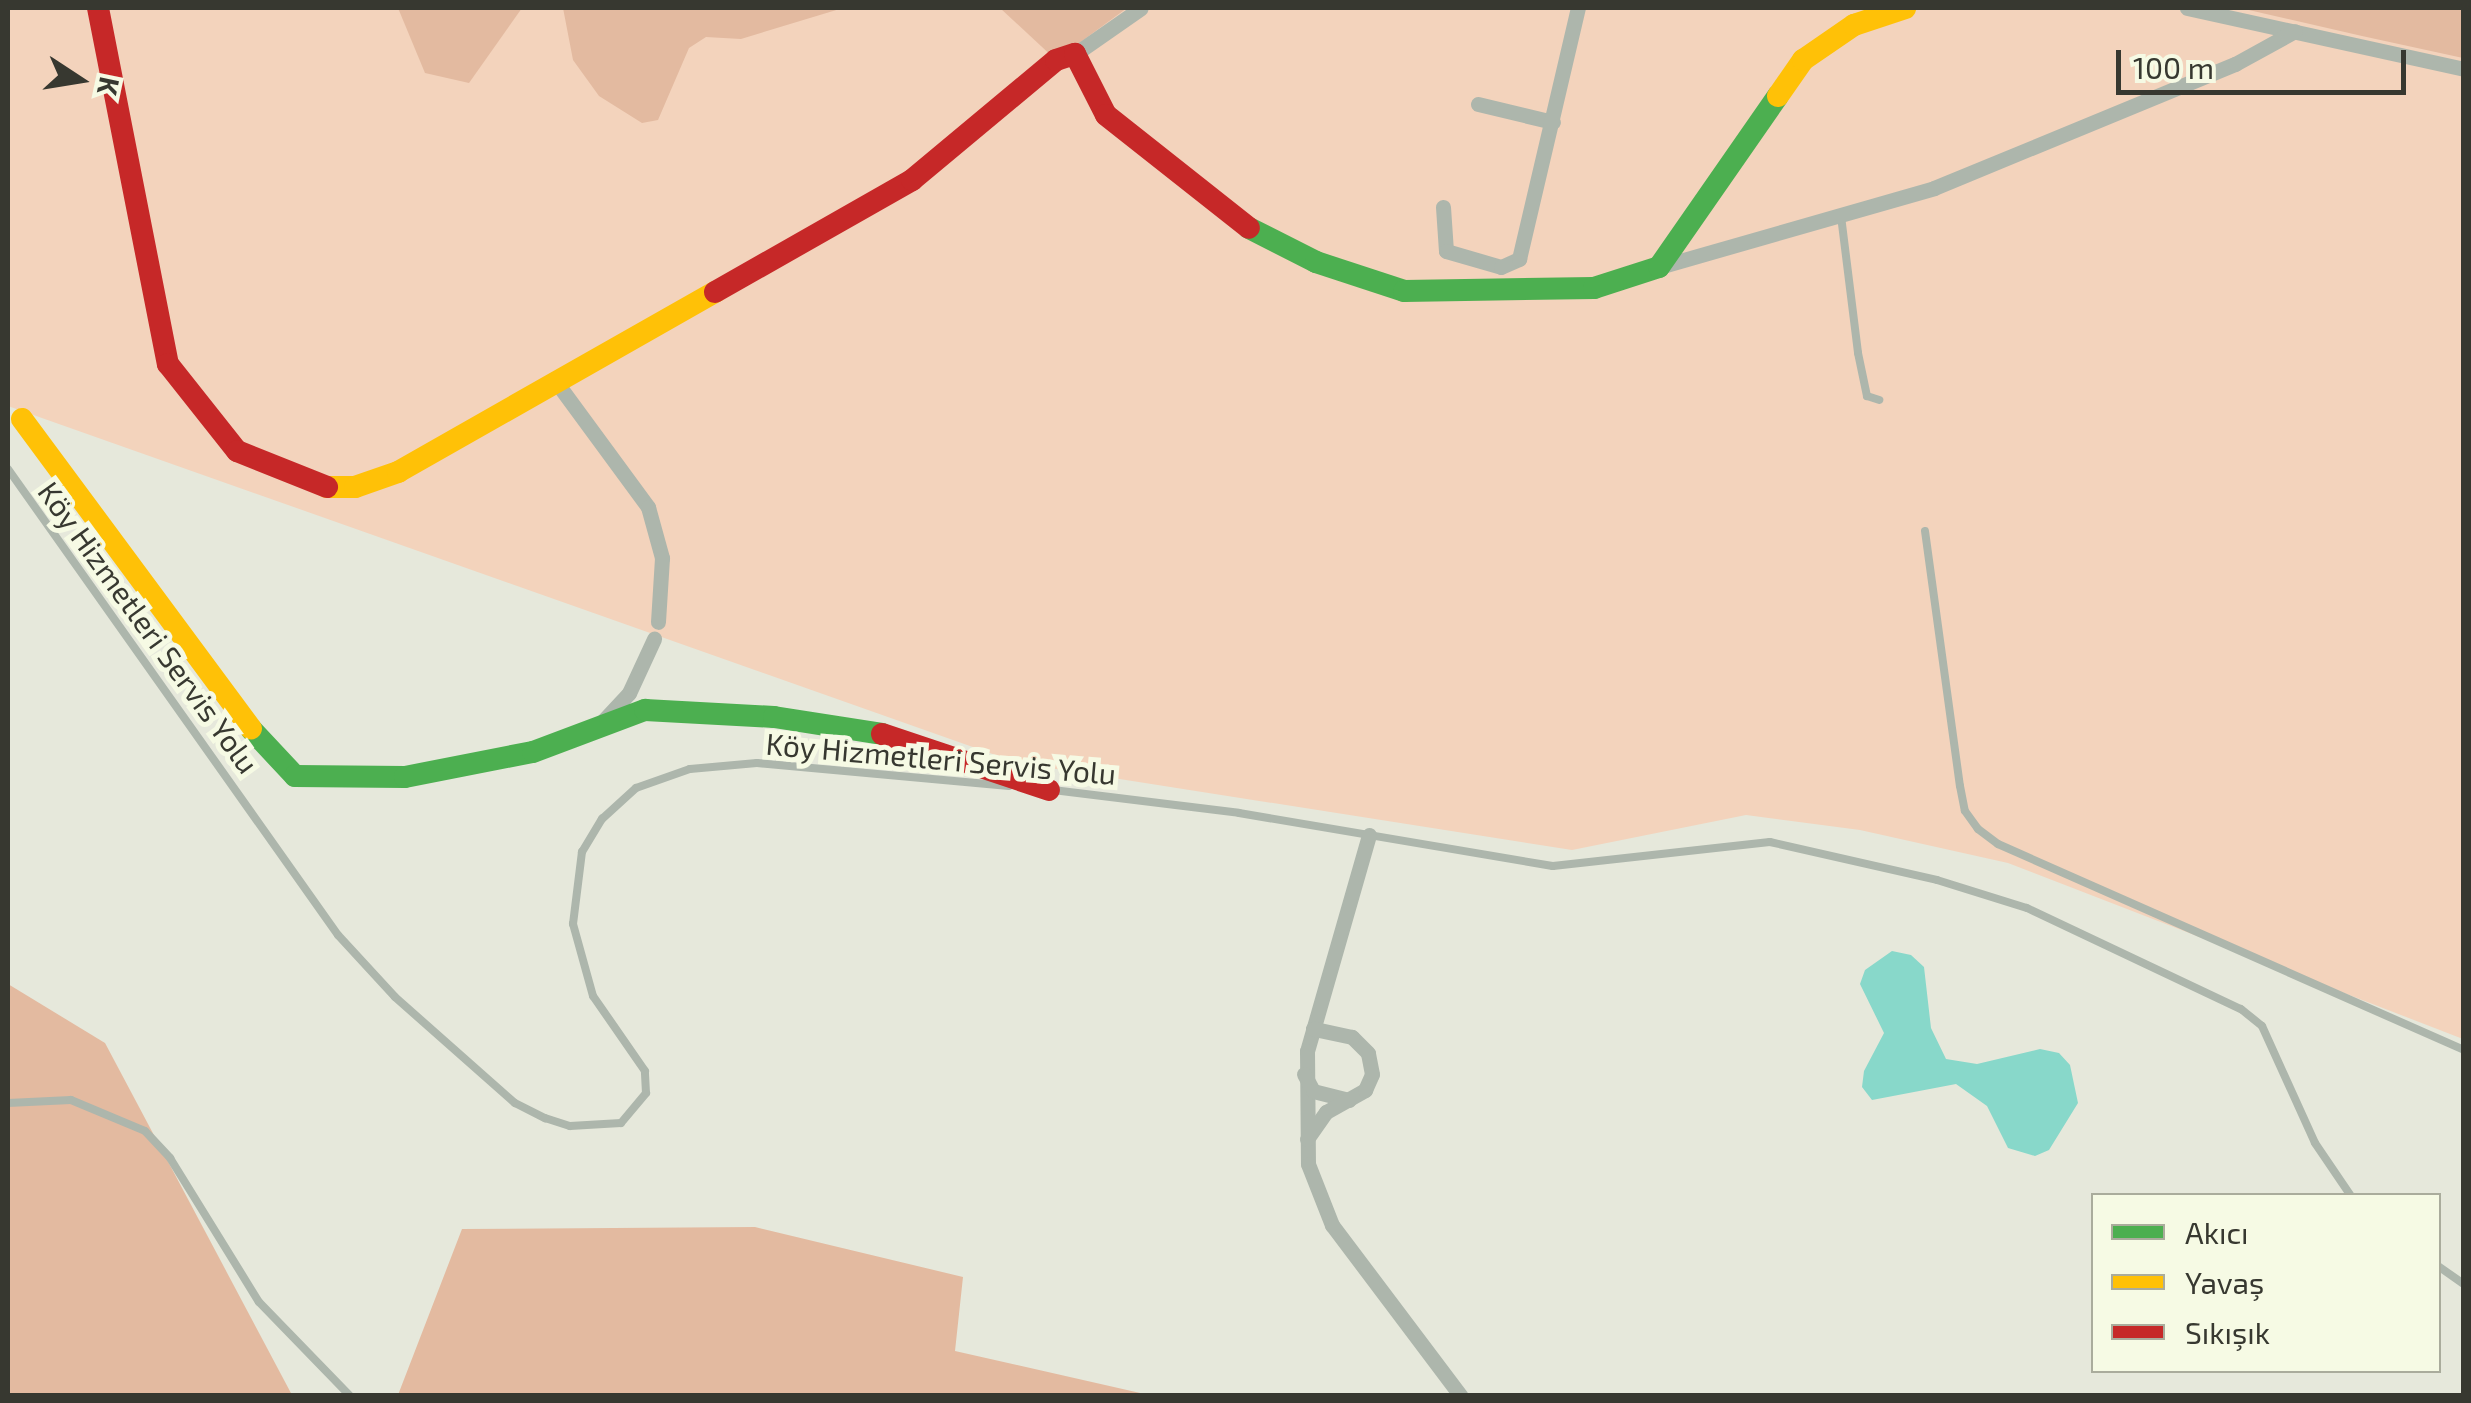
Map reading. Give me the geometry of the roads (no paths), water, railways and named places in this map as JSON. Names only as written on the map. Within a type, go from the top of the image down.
[{"type":"street","points":[[98,8],[168,364],[237,451],[316,487],[354,488],[398,472],[912,180],[1056,60],[1075,54],[1142,8]]},
{"type":"street","points":[[1443,208],[1446,252],[1501,267],[1519,259],[1578,8]]},
{"type":"street","points":[[1659,267],[1803,60],[1854,25],[1904,8]]},
{"type":"street","points":[[2187,8],[2464,69]]},
{"type":"street","points":[[1075,54],[1106,115],[1248,227],[1316,262],[1404,290],[1472,295],[1594,288],[1934,188],[2235,64],[2295,31]]},
{"type":"street","points":[[1478,104],[1553,122]]},
{"type":"street","points":[[554,380],[648,506],[662,558],[658,622]]},
{"type":"street","points":[[22,419],[230,706],[295,776],[405,777],[533,752],[601,723],[644,710],[774,718],[882,734],[1049,790]]},
{"type":"street","points":[[601,723],[629,693],[654,638]]},
{"type":"street","points":[[1369,835],[1313,1028],[1304,1074],[1305,1143],[1332,1225],[1461,1396]]},
{"type":"street","points":[[1305,1143],[1326,1112],[1353,1100],[1372,1074],[1368,1053],[1352,1037],[1313,1028]]},
{"type":"street","points":[[1304,1074],[1313,1091],[1353,1100]]},
{"type":"lane","points":[[1842,216],[1858,352],[1867,396],[1878,400]]},
{"type":"lane","name":"Köy Hizmetleri Servis Yolu","points":[[8,470],[338,935],[395,998],[516,1103],[570,1126],[621,1123],[646,1093],[645,1071],[593,996],[573,924],[582,852],[602,819],[636,788],[690,770],[758,763],[1049,790],[1369,835],[1553,866],[1770,842],[2027,908],[2242,1009],[2262,1026],[2315,1143],[2349,1193]]},
{"type":"lane","points":[[1925,531],[1960,786],[1978,829],[1998,844],[2464,1050]]},
{"type":"lane","points":[[8,1102],[71,1100],[145,1131],[170,1158],[259,1302],[350,1396]]},
{"type":"lane","points":[[2441,1268],[2464,1284]]},
{"type":"water","points":[[1892,951],[1911,955],[1924,967],[1931,1028],[1946,1059],[1977,1064],[2040,1049],[2059,1053],[2070,1065],[2078,1103],[2049,1150],[2035,1156],[2008,1148],[1987,1106],[1956,1084],[1872,1100],[1862,1087],[1864,1071],[1884,1033],[1860,984],[1865,970]]}]
